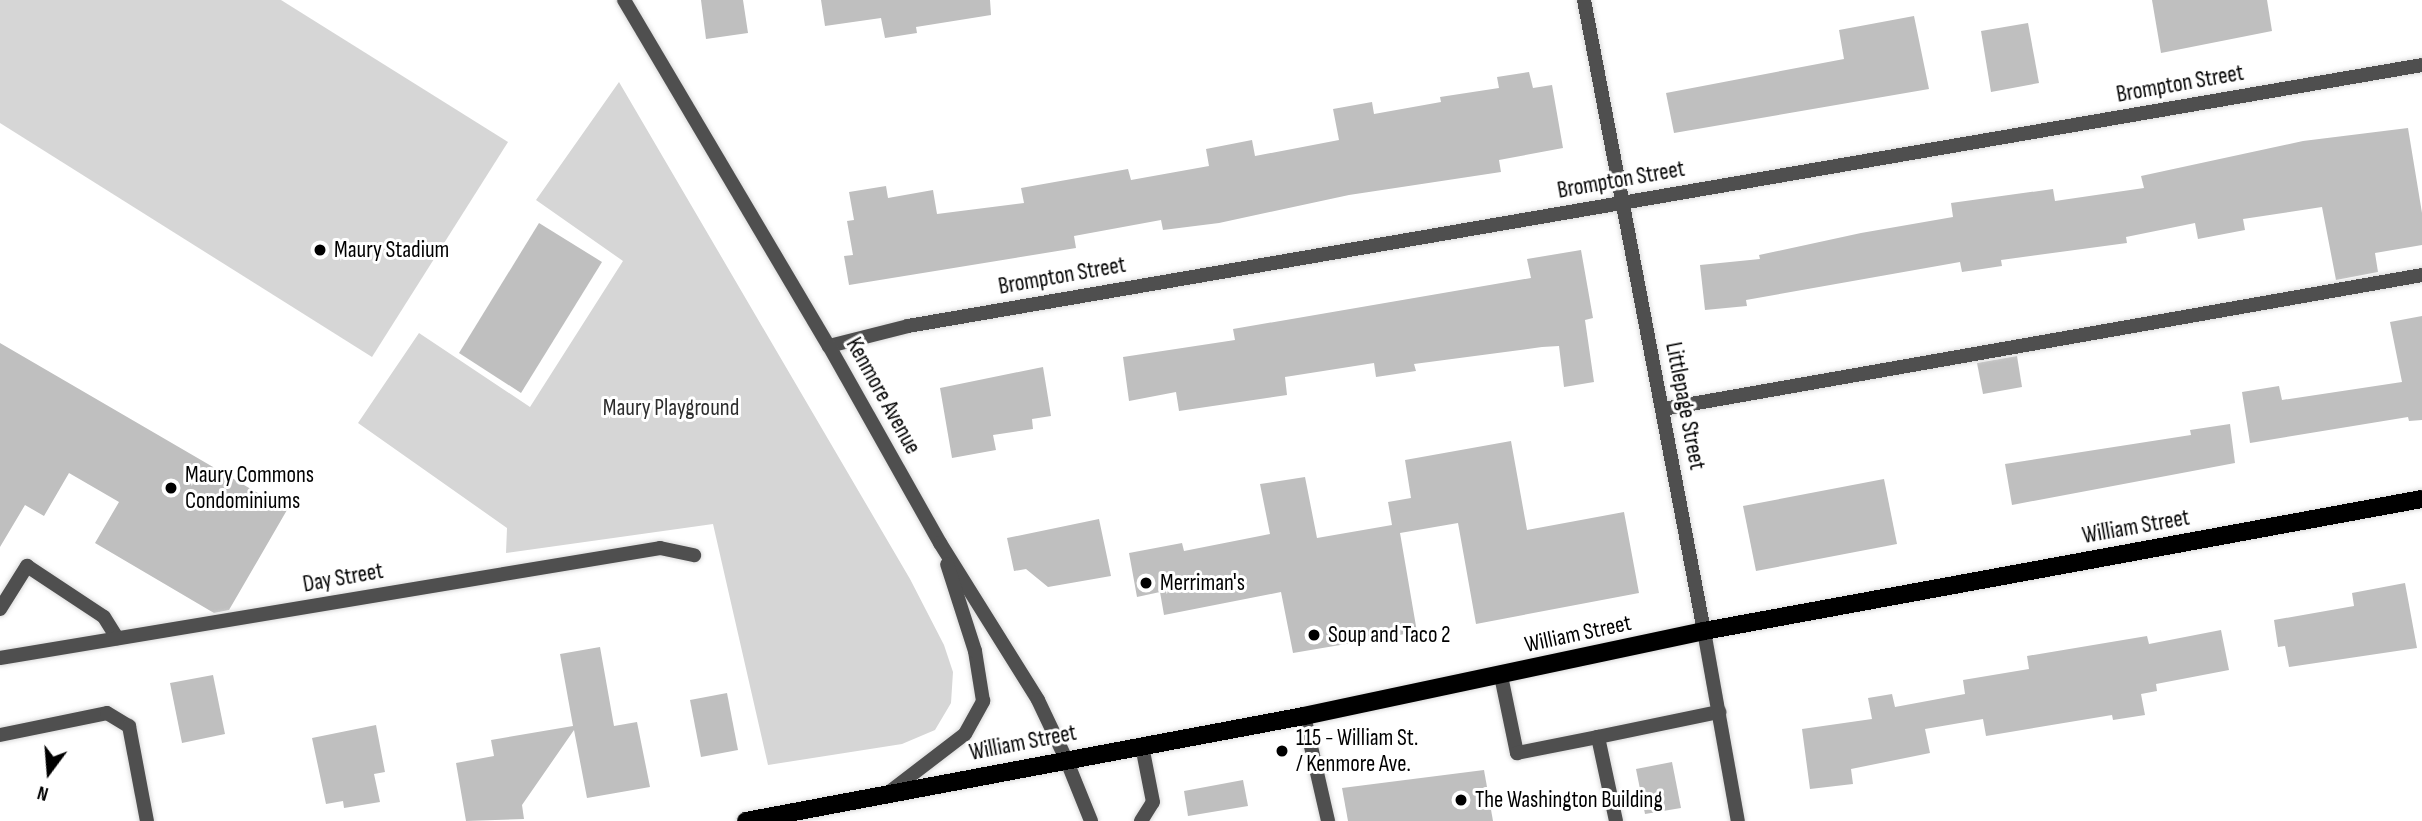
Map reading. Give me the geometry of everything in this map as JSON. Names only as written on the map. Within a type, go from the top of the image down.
[{"type":"main road","name":"William Street","points":[[746,821],[1304,716],[1704,631],[2422,499]]},
{"type":"street","name":"Kenmore Avenue","points":[[624,0],[829,346],[940,542],[1038,700],[1091,821]]},
{"type":"street","name":"Littlepage Street","points":[[1584,0],[1663,409],[1738,821]]},
{"type":"street","name":"Brompton Street","points":[[829,346],[908,326],[2422,65]]},
{"type":"street","points":[[1663,409],[2422,275]]},
{"type":"street","points":[[888,793],[965,734],[983,701],[975,651],[940,542]]},
{"type":"street","name":"Day Street","points":[[0,657],[660,548],[694,555]]},
{"type":"street","points":[[0,609],[27,566],[104,617],[117,638]]},
{"type":"street","points":[[1502,676],[1517,753],[1719,712]]},
{"type":"street","points":[[0,735],[107,713],[129,726],[147,821]]},
{"type":"street","points":[[1304,716],[1328,821]]},
{"type":"street","points":[[1598,737],[1616,821]]},
{"type":"street","points":[[1141,821],[1153,802],[1142,747]]},
{"type":"green space","name":"Maury Stadium","points":[[0,0],[281,0],[508,142],[372,357],[0,123]]},
{"type":"green space","name":"Maury Playground","points":[[619,82],[910,579],[944,645],[953,672],[951,703],[935,730],[902,744],[768,765],[713,524],[506,553],[507,528],[358,423],[419,333],[530,407],[623,261],[536,200]]},
{"type":"building","points":[[701,0],[743,0],[748,33],[706,39]]},
{"type":"building","points":[[821,0],[990,0],[991,15],[916,27],[917,33],[885,38],[881,18],[825,26]]},
{"type":"building","points":[[2152,0],[2267,0],[2272,31],[2161,53]]},
{"type":"building","points":[[1914,16],[1929,89],[1674,133],[1666,93],[1844,59],[1839,30]]},
{"type":"building","points":[[2028,23],[2039,83],[1991,92],[1981,31]]},
{"type":"building","points":[[1529,72],[1533,88],[1552,85],[1563,148],[1499,160],[1501,172],[1349,195],[1219,223],[1163,230],[1161,220],[1074,236],[1076,248],[849,285],[844,256],[853,255],[847,221],[854,220],[849,192],[886,186],[888,198],[933,190],[937,214],[1024,203],[1021,188],[1128,169],[1131,180],[1209,166],[1206,149],[1252,140],[1255,156],[1339,140],[1333,109],[1372,102],[1374,114],[1441,102],[1440,97],[1499,88],[1497,77]]},
{"type":"building","points":[[2408,128],[2422,213],[2422,245],[2375,253],[2378,272],[2336,280],[2322,207],[2243,219],[2245,230],[2198,239],[2195,223],[2126,237],[2127,243],[2001,260],[2002,266],[1962,272],[1960,262],[1746,300],[1747,306],[1705,310],[1700,265],[1760,259],[1759,255],[1953,217],[1951,203],[2053,189],[2055,201],[2144,188],[2141,176],[2303,141]]},
{"type":"building","points":[[539,223],[602,262],[521,393],[459,353]]},
{"type":"building","points":[[1581,250],[1593,318],[1585,320],[1594,382],[1564,387],[1559,346],[1414,364],[1416,371],[1376,377],[1374,363],[1285,377],[1287,395],[1179,411],[1176,392],[1129,401],[1123,357],[1235,340],[1233,329],[1531,278],[1527,259]]},
{"type":"building","points":[[2422,316],[2422,420],[2409,421],[2408,417],[2250,443],[2242,392],[2279,386],[2282,400],[2402,382],[2390,322]]},
{"type":"building","name":"Maury Commons Condominiums","points":[[0,343],[287,510],[229,610],[214,613],[95,543],[119,502],[69,473],[44,516],[25,505],[0,547]]},
{"type":"building","points":[[2017,356],[2022,387],[1983,394],[1977,363]]},
{"type":"building","points":[[1043,367],[1051,416],[1032,419],[1033,429],[993,435],[996,450],[952,458],[940,388]]},
{"type":"building","points":[[2230,424],[2235,463],[2012,505],[2005,464],[2191,435],[2190,430]]},
{"type":"building","points":[[1511,441],[1527,530],[1624,512],[1639,593],[1476,624],[1458,523],[1400,533],[1417,632],[1293,653],[1281,592],[1164,615],[1160,592],[1137,597],[1129,553],[1182,543],[1184,551],[1270,534],[1260,484],[1305,477],[1317,538],[1392,525],[1388,502],[1411,498],[1405,460]]},
{"type":"building","points":[[1884,479],[1897,544],[1756,571],[1743,506]]},
{"type":"building","points":[[1099,519],[1111,576],[1048,587],[1026,569],[1014,571],[1007,538]]},
{"type":"building","points":[[2405,583],[2417,648],[2289,667],[2285,646],[2278,647],[2274,620],[2354,606],[2352,593]]},
{"type":"building","points":[[2221,630],[2229,670],[2156,684],[2157,691],[2141,694],[2145,715],[2113,720],[2112,715],[1986,736],[1983,719],[1925,729],[1930,753],[1851,769],[1853,784],[1810,789],[1802,729],[1872,719],[1868,698],[1892,694],[1895,707],[1965,694],[1963,680],[2029,669],[2027,656],[2147,636],[2149,644]]},
{"type":"building","points":[[600,647],[614,726],[637,722],[650,787],[587,798],[574,730],[522,805],[524,819],[466,821],[456,763],[494,756],[491,740],[573,726],[560,654]]},
{"type":"building","points":[[213,675],[225,734],[182,743],[170,683]]},
{"type":"building","points":[[727,693],[738,750],[701,757],[690,700]]},
{"type":"building","points":[[376,725],[385,772],[374,774],[380,802],[344,808],[343,801],[326,804],[312,738]]},
{"type":"building","points":[[1672,762],[1681,808],[1645,814],[1636,769]]},
{"type":"building","points":[[1484,770],[1493,821],[1348,821],[1342,788]]},
{"type":"building","points":[[1243,780],[1248,806],[1188,816],[1184,791]]},
{"type":"place","name":"Maury Stadium","points":[[320,250]]},
{"type":"place","name":"Maury Commons Condominiums","points":[[171,488]]},
{"type":"place","name":"Merriman's","points":[[1146,583]]},
{"type":"place","name":"Soup and Taco 2","points":[[1314,635]]},
{"type":"place","name":"115 - William St. / Kenmore Ave.","points":[[1282,751]]},
{"type":"place","name":"The Washington Building","points":[[1461,800]]}]
